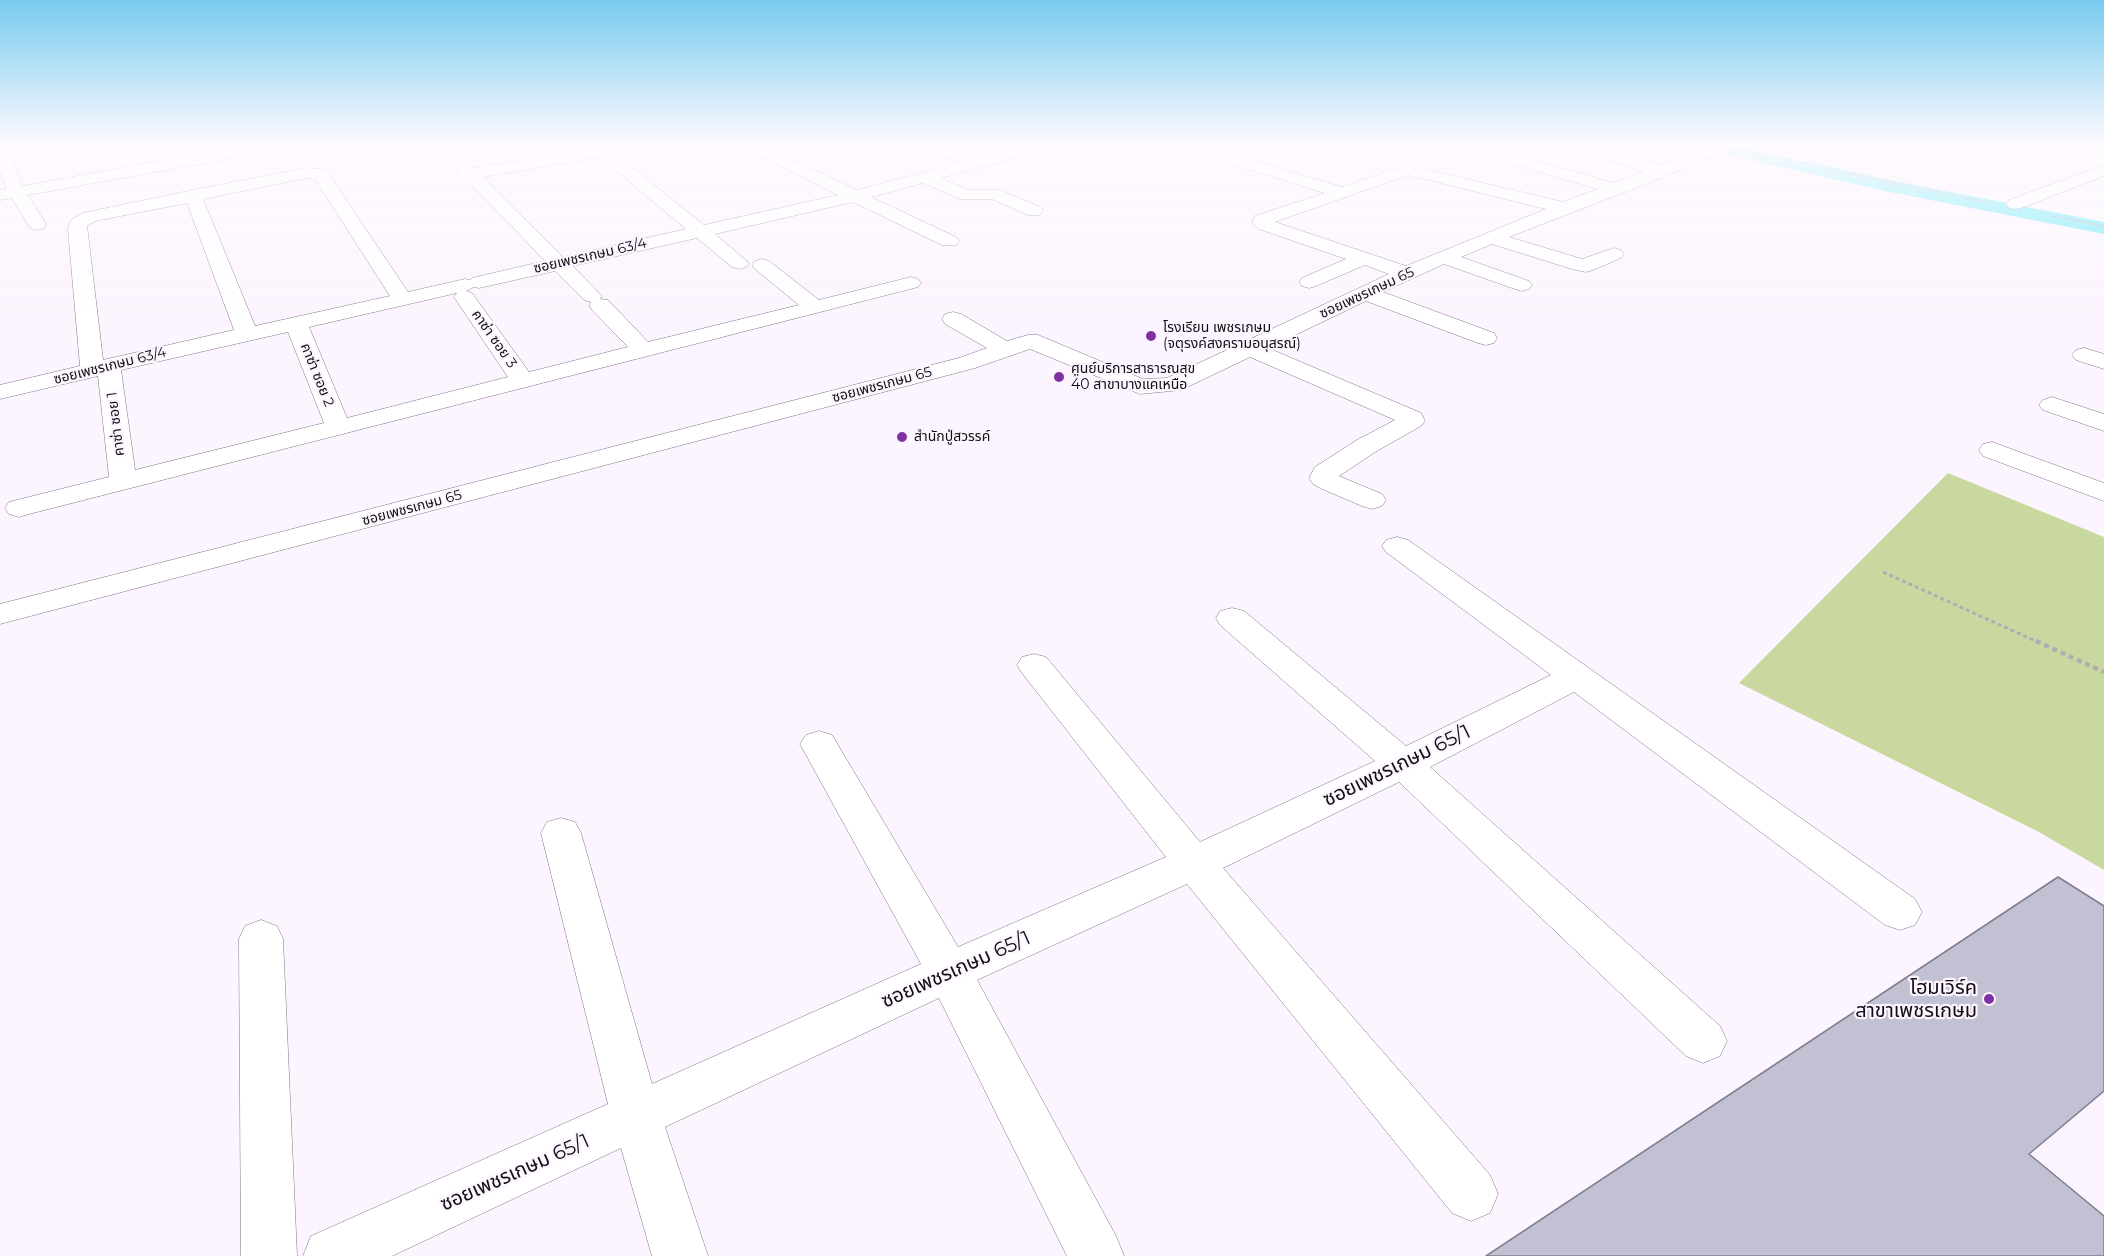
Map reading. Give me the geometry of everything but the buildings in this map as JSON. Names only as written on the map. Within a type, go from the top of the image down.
[{"type":"street","points":[[17,203],[37,224]]},
{"type":"street","name":"คาซ่า ซอย 1","points":[[123,482],[100,368],[78,224],[89,217],[145,203]]},
{"type":"street","points":[[191,203],[247,334]]},
{"type":"street","points":[[339,203],[403,300]]},
{"type":"street","points":[[499,203],[643,350]]},
{"type":"street","points":[[666,203],[739,263]]},
{"type":"street","name":"ซอยเพชรเกษม 63/4","points":[[0,392],[296,323],[470,288],[558,263],[827,203]]},
{"type":"street","points":[[870,203],[948,241]]},
{"type":"street","points":[[1014,203],[1034,211]]},
{"type":"street","points":[[1311,203],[1261,222],[1356,262]]},
{"type":"street","points":[[1542,203],[1563,208]]},
{"type":"street","name":"ซอยเพชรเกษม 65","points":[[0,614],[899,381],[967,363],[1028,342],[1038,342],[1140,387],[1154,388],[1172,385],[1407,273],[1578,203]]},
{"type":"street","points":[[2008,205],[2015,203]]},
{"type":"street","points":[[1491,237],[1579,266],[1586,266],[1614,254]]},
{"type":"street","points":[[1312,252],[1407,273]]},
{"type":"street","points":[[1445,258],[1522,285]]},
{"type":"street","points":[[1309,282],[1356,262]]},
{"type":"street","points":[[762,265],[815,307]]},
{"type":"street","points":[[19,508],[911,283]]},
{"type":"street","name":"คาซ่า ซอย 3","points":[[470,288],[523,381]]},
{"type":"street","points":[[1365,293],[1486,338]]},
{"type":"street","points":[[953,319],[1005,350]]},
{"type":"street","name":"คาซ่า ซอย 2","points":[[296,323],[338,427]]},
{"type":"street","points":[[1249,348],[1412,417],[1412,421],[1375,441],[1325,473],[1323,478],[1372,500]]},
{"type":"street","points":[[2052,405],[2104,423]]},
{"type":"street","points":[[1992,450],[2104,493]]},
{"type":"street","points":[[1397,546],[1900,912]]},
{"type":"street","points":[[1232,618],[1403,764],[1703,1041]]},
{"type":"street","points":[[1034,665],[1194,863],[1471,1194]]},
{"type":"street","name":"ซอยเพชรเกษม 65/1","points":[[331,1256],[637,1118],[949,972],[1194,863],[1403,764],[1578,676]]},
{"type":"street","points":[[819,744],[949,972],[1096,1256]]},
{"type":"street","points":[[561,832],[637,1118],[680,1256]]},
{"type":"street","points":[[261,939],[268,1256]]},
{"type":"path","points":[[1996,203],[2008,205]]},
{"type":"path","points":[[2046,214],[2104,226]]},
{"type":"path","points":[[1883,572],[2104,672]]},
{"type":"green space","points":[[1948,473],[2104,537],[2104,870],[2039,832],[1739,683]]},
{"type":"waterway","points":[[1975,203],[2104,228]]},
{"type":"place","name":"โรงเรียน เพชรเกษม (จตุรงค์สงครามอนุสรณ์)","points":[[1151,336]]},
{"type":"place","name":"ศูนย์บริการสาธารณสุข 40 สาขาบางแคเหนือ","points":[[1059,377]]},
{"type":"place","name":"สำนักปู่สวรรค์","points":[[902,437]]},
{"type":"place","name":"โฮมเวิร์ค สาขาเพชรเกษม","points":[[1989,999]]}]
